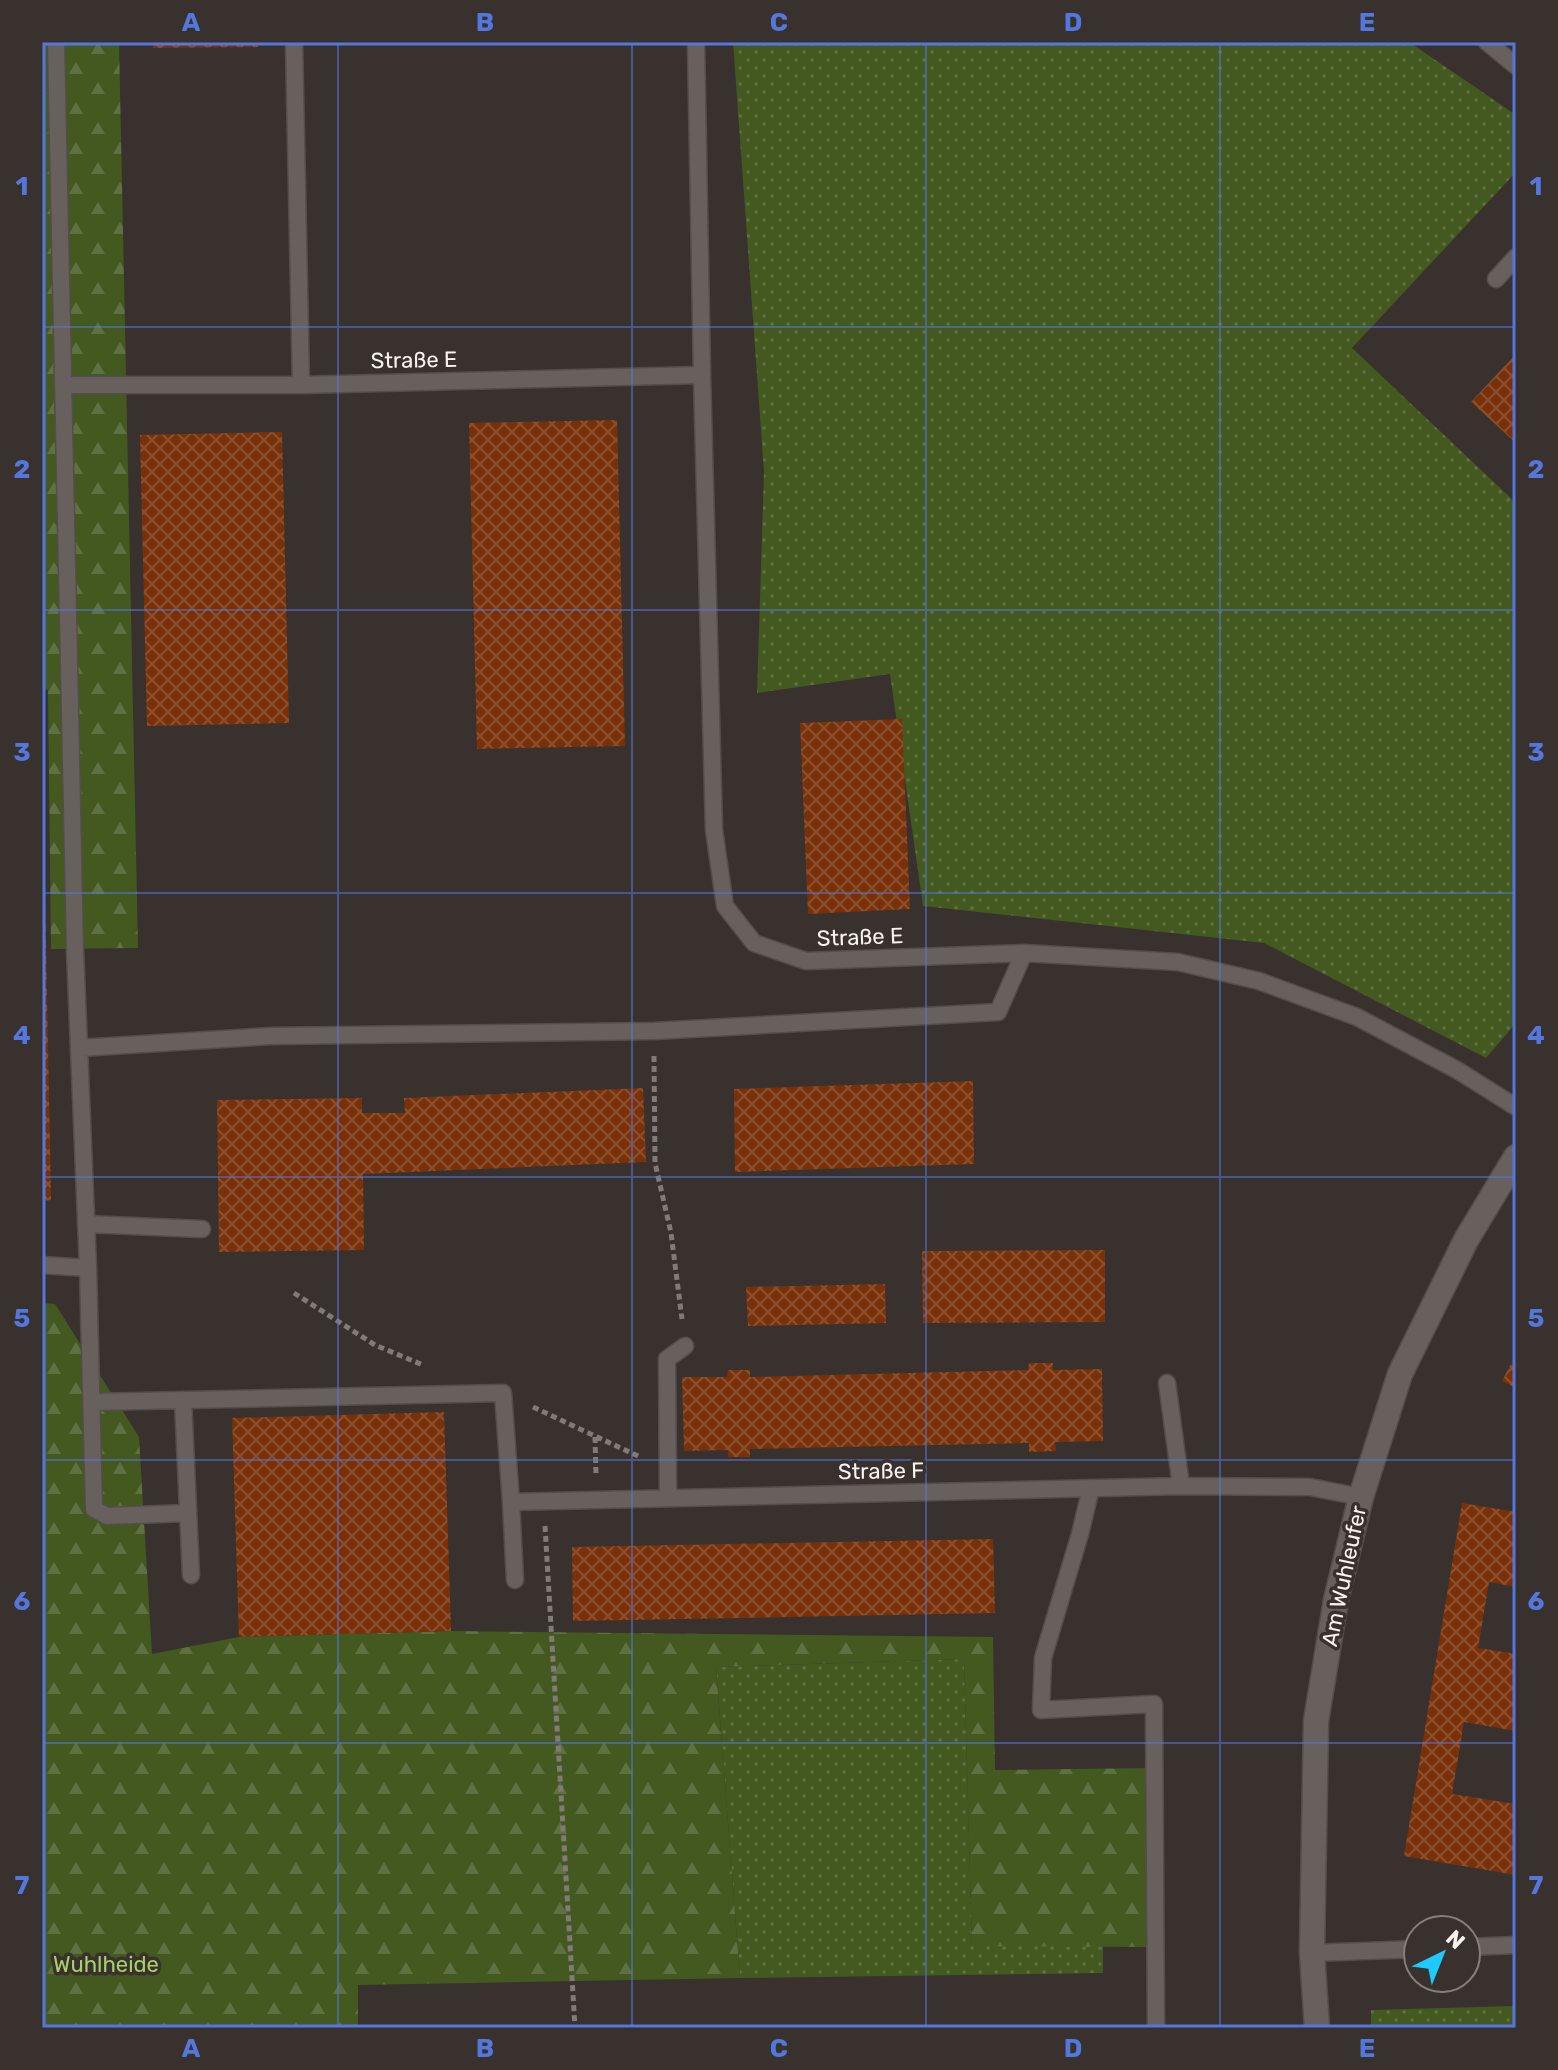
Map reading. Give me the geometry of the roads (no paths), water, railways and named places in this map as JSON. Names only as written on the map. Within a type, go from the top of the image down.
[{"type":"street","name":"Am Wuhleufer","points":[[1317,2028],[1312,1953],[1316,1721],[1336,1600],[1361,1497],[1400,1374],[1466,1240],[1516,1157]]},
{"type":"lane","points":[[56,42],[75,950],[94,1509],[107,1516],[188,1513]]},
{"type":"lane","points":[[294,42],[301,385]]},
{"type":"lane","name":"Straße E","points":[[696,42],[714,830],[725,906],[754,943],[806,961],[1024,953],[1178,962],[1259,981],[1357,1017],[1457,1070],[1516,1107]]},
{"type":"lane","points":[[1487,42],[1516,66]]},
{"type":"lane","points":[[1496,279],[1516,257]]},
{"type":"lane","name":"Straße E","points":[[63,385],[301,385],[702,375]]},
{"type":"lane","points":[[79,1048],[271,1036],[654,1031],[998,1012],[1024,953]]},
{"type":"lane","points":[[86,1224],[202,1229]]},
{"type":"lane","points":[[42,1265],[88,1268]]},
{"type":"lane","points":[[668,1498],[667,1359],[685,1346]]},
{"type":"lane","points":[[1167,1383],[1181,1486]]},
{"type":"lane","points":[[92,1402],[503,1393],[515,1580]]},
{"type":"lane","points":[[183,1400],[191,1575]]},
{"type":"lane","name":"Straße F","points":[[511,1502],[1181,1486],[1310,1487],[1361,1497]]},
{"type":"lane","points":[[1091,1488],[1043,1658],[1041,1710],[1154,1704],[1156,2028]]},
{"type":"lane","points":[[1482,1946],[1516,1945]]},
{"type":"lane","points":[[1312,1953],[1402,1950]]},
{"type":"park label","name":"Wuhlheide","points":[[106,1964]]}]
